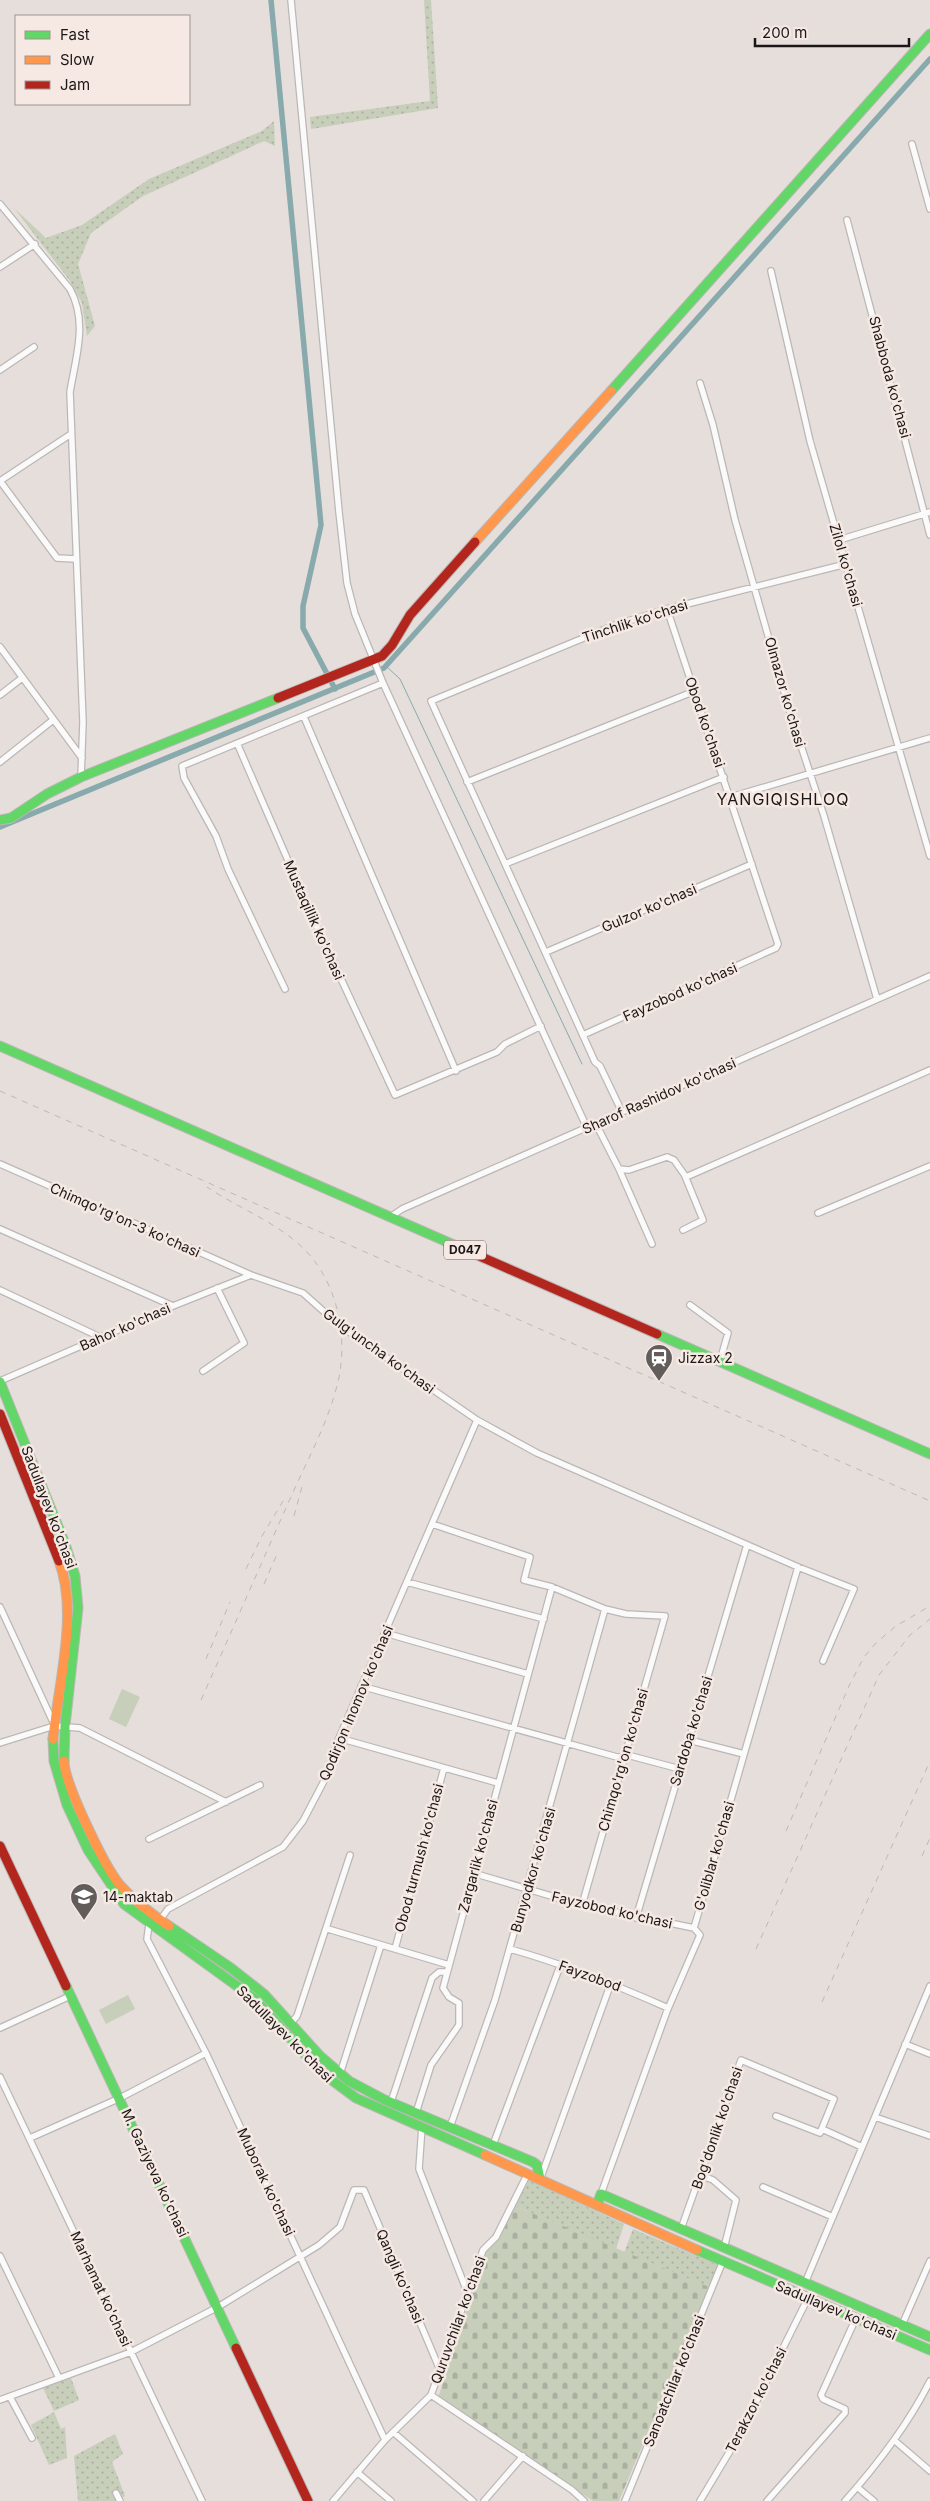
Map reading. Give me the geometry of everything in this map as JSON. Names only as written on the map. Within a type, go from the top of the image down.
[{"type":"main road","points":[[0,820],[11,818],[47,794],[81,777],[382,656],[392,645],[410,615],[930,34]]},
{"type":"main road","name":"D047","points":[[0,1046],[930,1454]]},
{"type":"main road","name":"Sadullayev ko'chasi","points":[[0,1381],[65,1544],[75,1576],[76,1626],[65,1726],[64,1755],[66,1774],[101,1853],[124,1891],[160,1920],[247,1980],[264,1994],[340,2075],[391,2102],[537,2165],[540,2179]]},
{"type":"main road","name":"Sadullayev ko'chasi","points":[[0,1414],[61,1566],[66,1585],[66,1622],[54,1726],[54,1762],[64,1798],[110,1887],[124,1904],[254,1999],[334,2084],[356,2098],[723,2261],[930,2350]]},
{"type":"main road","name":"M. Gaziyeva ko'chasi","points":[[0,1846],[308,2501]]},
{"type":"main road","points":[[597,2204],[601,2194]]},
{"type":"main road","name":"Sadullayev ko'chasi","points":[[601,2194],[930,2337]]},
{"type":"main road","points":[[739,2268],[742,2256]]},
{"type":"street","points":[[291,0],[347,583],[355,614],[383,683],[542,1026],[587,1128]]},
{"type":"street","points":[[912,144],[930,209]]},
{"type":"street","points":[[0,204],[35,244],[70,289],[78,304],[79,344],[70,392],[83,722],[81,777]]},
{"type":"street","name":"Shabboda ko'chasi","points":[[848,220],[927,512],[930,535]]},
{"type":"street","points":[[0,267],[35,244]]},
{"type":"street","name":"Zilol ko'chasi","points":[[770,271],[810,441],[930,856]]},
{"type":"street","points":[[0,370],[34,347]]},
{"type":"street","name":"Olmazor ko'chasi","points":[[700,383],[713,425],[736,520],[809,773],[854,915],[878,1000]]},
{"type":"street","points":[[71,434],[0,481],[57,558],[76,560]]},
{"type":"street","points":[[839,540],[927,512]]},
{"type":"street","name":"Tinchlik ko'chasi","points":[[467,782],[431,701],[615,625],[667,609],[846,564]]},
{"type":"street","name":"Obod ko'chasi","points":[[667,609],[777,938],[776,948]]},
{"type":"street","points":[[0,647],[82,758]]},
{"type":"street","points":[[0,695],[22,678]]},
{"type":"street","points":[[285,989],[228,869],[216,836],[184,778],[182,766],[383,683]]},
{"type":"street","points":[[622,1112],[583,1035],[467,782],[695,691]]},
{"type":"street","points":[[304,716],[456,1071],[497,1052],[505,1044],[542,1026]]},
{"type":"street","points":[[0,762],[53,720]]},
{"type":"street","points":[[731,797],[930,738]]},
{"type":"street","name":"Mustaqillik ko'chasi","points":[[237,744],[346,994],[394,1095],[456,1071]]},
{"type":"street","points":[[505,864],[724,777]]},
{"type":"street","name":"Gulzor ko'chasi","points":[[546,952],[752,864]]},
{"type":"street","name":"Fayzobod ko'chasi","points":[[583,1035],[776,948]]},
{"type":"street","name":"Sharof Rashidov ko'chasi","points":[[389,1218],[402,1209],[930,976]]},
{"type":"street","points":[[685,1176],[930,1070]]},
{"type":"street","points":[[596,1124],[619,1169],[652,1244]]},
{"type":"street","points":[[619,1169],[629,1170],[666,1157],[674,1160],[685,1176],[703,1220],[683,1230]]},
{"type":"street","name":"Chimqo'rg'on-3 ko'chasi","points":[[0,1164],[250,1275]]},
{"type":"street","points":[[818,1213],[930,1166]]},
{"type":"street","points":[[0,1229],[173,1306]]},
{"type":"street","name":"Bahor ko'chasi","points":[[0,1381],[173,1306],[250,1275]]},
{"type":"street","name":"Gulg'uncha ko'chasi","points":[[250,1275],[303,1293],[339,1325],[477,1420],[537,1453],[798,1567],[854,1589],[823,1661]]},
{"type":"street","points":[[203,1371],[244,1343],[218,1288]]},
{"type":"street","points":[[0,1290],[102,1338]]},
{"type":"street","points":[[690,1305],[728,1333],[720,1361]]},
{"type":"street","name":"Qodirjon Inomov ko'chasi","points":[[160,1920],[168,1909],[283,1847],[304,1822],[324,1781],[339,1738],[361,1686],[477,1420]]},
{"type":"street","points":[[432,1524],[530,1557],[524,1580],[552,1588],[605,1609]]},
{"type":"street","name":"Sardoba ko'chasi","points":[[636,1918],[747,1545]]},
{"type":"street","name":"G'oliblar ko'chasi","points":[[601,2194],[668,2008],[700,1935],[694,1928],[798,1567]]},
{"type":"street","points":[[407,1582],[544,1619]]},
{"type":"street","name":"Zargarlik ko'chasi","points":[[416,2113],[431,2066],[459,2025],[459,2003],[449,1997],[443,1988],[552,1588]]},
{"type":"street","points":[[0,1607],[54,1726]]},
{"type":"street","name":"Chimqo'rg'on ko'chasi","points":[[582,1905],[665,1616],[626,1614],[605,1609]]},
{"type":"street","name":"Bunyodkor ko'chasi","points":[[450,2127],[495,2000],[528,1890],[605,1609]]},
{"type":"street","points":[[385,1633],[528,1674]]},
{"type":"street","points":[[361,1686],[568,1744],[624,1757],[631,1756],[680,1769]]},
{"type":"street","points":[[0,1743],[54,1726],[80,1728],[226,1802]]},
{"type":"street","points":[[339,1738],[498,1783]]},
{"type":"street","points":[[689,1740],[744,1754]]},
{"type":"street","name":"Obod turmush ko'chasi","points":[[395,1949],[444,1768]]},
{"type":"street","points":[[149,1839],[260,1786]]},
{"type":"street","points":[[291,2023],[297,2016],[328,1929],[350,1855]]},
{"type":"street","name":"Fayzobod ko'chasi","points":[[473,1873],[582,1905],[636,1918],[694,1928]]},
{"type":"street","name":"Muborak ko'chasi","points":[[149,1924],[147,1939],[206,2053],[385,2440]]},
{"type":"street","points":[[328,1929],[449,1965]]},
{"type":"street","name":"Obod turmush ko'chasi","points":[[340,2075],[381,1945]]},
{"type":"street","name":"Fayzobod","points":[[510,1949],[611,1982],[668,2008]]},
{"type":"street","points":[[494,2145],[560,1966]]},
{"type":"street","points":[[391,2102],[432,1978],[439,1972],[447,1972]]},
{"type":"street","points":[[540,2179],[611,1982]]},
{"type":"street","points":[[805,2283],[930,1986]]},
{"type":"street","points":[[0,2028],[70,1996]]},
{"type":"street","points":[[905,2044],[930,2054]]},
{"type":"street","points":[[30,2138],[120,2098],[206,2053]]},
{"type":"street","name":"Bog'donlik ko'chasi","points":[[681,2230],[740,2060],[834,2099],[822,2129]]},
{"type":"street","name":"Marhamat ko'chasi","points":[[0,2077],[202,2501]]},
{"type":"street","points":[[776,2116],[820,2133],[822,2129],[862,2147]]},
{"type":"street","points":[[874,2117],[930,2136]]},
{"type":"street","points":[[422,2126],[419,2169],[468,2294]]},
{"type":"street","name":"Quruvchilar ko'chasi","points":[[333,2501],[385,2440],[431,2395],[482,2250],[496,2237],[528,2174]]},
{"type":"street","points":[[700,2175],[713,2180],[736,2200],[724,2248]]},
{"type":"street","points":[[763,2187],[833,2217]]},
{"type":"street","name":"Qangli ko'chasi","points":[[301,2257],[340,2227],[354,2190],[364,2190],[440,2370]]},
{"type":"street","points":[[0,2256],[59,2378]]},
{"type":"street","points":[[0,2400],[131,2352],[218,2307],[301,2257]]},
{"type":"street","name":"Sanoatchilar ko'chasi","points":[[625,2501],[723,2261]]},
{"type":"street","points":[[902,2325],[930,2261]]},
{"type":"street","name":"Terakzor ko'chasi","points":[[700,2501],[738,2436],[808,2298]]},
{"type":"street","points":[[767,2501],[845,2413],[845,2409],[823,2399],[821,2395],[856,2318]]},
{"type":"street","points":[[845,2501],[894,2440],[918,2406],[930,2381]]},
{"type":"street","points":[[431,2395],[523,2456],[572,2490],[584,2501]]},
{"type":"street","points":[[10,2396],[32,2438]]},
{"type":"street","points":[[393,2432],[473,2501]]},
{"type":"street","points":[[894,2440],[930,2471]]},
{"type":"street","points":[[484,2501],[523,2456]]},
{"type":"street","points":[[357,2472],[391,2501]]},
{"type":"street","points":[[857,2487],[874,2501]]},
{"type":"street","points":[[116,2493],[120,2501]]},
{"type":"green space","points":[[424,0],[431,0],[438,108],[311,129],[310,117],[430,101]]},
{"type":"green space","points":[[274,121],[275,146],[264,141],[143,196],[91,233],[78,264],[95,326],[87,336],[82,303],[70,281],[14,208],[46,238],[82,225],[149,179],[262,131]]},
{"type":"green space","points":[[122,1689],[140,1697],[126,1727],[109,1719]]},
{"type":"green space","points":[[128,1995],[135,2009],[106,2024],[99,2010]]},
{"type":"green space","points":[[529,2180],[624,2224],[616,2249],[515,2206]]},
{"type":"green space","points":[[515,2206],[709,2287],[619,2501],[593,2501],[438,2398],[486,2249],[499,2237]]},
{"type":"green space","points":[[633,2229],[718,2265],[709,2287],[624,2253]]},
{"type":"green space","points":[[71,2378],[79,2400],[54,2411],[43,2388]]},
{"type":"green space","points":[[54,2412],[61,2429],[65,2427],[67,2458],[49,2465],[31,2425]]},
{"type":"green space","points":[[115,2434],[123,2454],[112,2462],[125,2496],[116,2501],[78,2501],[74,2456]]},
{"type":"waterway","points":[[271,0],[321,525],[303,606],[303,628],[335,689]]},
{"type":"waterway","points":[[0,827],[384,668],[930,59]]},
{"type":"waterway","points":[[386,666],[400,679],[582,1064]]},
{"type":"railway","points":[[0,1091],[930,1501]]},
{"type":"railway","points":[[201,1700],[318,1440],[335,1393],[342,1351],[340,1324],[334,1298],[323,1274],[312,1258],[286,1234],[207,1187]]},
{"type":"railway","points":[[294,1516],[303,1483]]},
{"type":"railway","points":[[246,1569],[262,1536],[283,1501]]},
{"type":"railway","points":[[264,1584],[278,1552]]},
{"type":"railway","points":[[206,1659],[230,1602]]},
{"type":"railway","points":[[786,1831],[849,1686],[864,1657],[876,1643],[896,1626],[930,1606]]},
{"type":"railway","points":[[756,1949],[879,1675],[910,1635],[930,1619]]},
{"type":"railway","points":[[822,2002],[930,1761]]},
{"type":"railway","points":[[922,1856],[930,1838]]},
{"type":"traffic: fast","points":[[611,391],[930,34]]},
{"type":"traffic: fast","points":[[0,820],[11,818],[47,794],[81,777],[278,698]]},
{"type":"traffic: fast","points":[[0,1046],[461,1248]]},
{"type":"traffic: fast","points":[[657,1334],[930,1454]]},
{"type":"traffic: fast","points":[[0,1382],[65,1544],[75,1576],[78,1608],[65,1726],[64,1761]]},
{"type":"traffic: fast","points":[[53,1739],[54,1761],[67,1805],[88,1850],[124,1904],[255,1999],[321,2072],[356,2098],[485,2155]]},
{"type":"traffic: fast","points":[[169,1926],[231,1968],[264,1994],[320,2056],[349,2081],[385,2100],[533,2162],[537,2165],[540,2179]]},
{"type":"traffic: fast","points":[[66,1986],[236,2348]]},
{"type":"traffic: fast","points":[[597,2205],[601,2194],[930,2337]]},
{"type":"traffic: fast","points":[[697,2250],[930,2350]]},
{"type":"traffic: slow","points":[[475,542],[611,391]]},
{"type":"traffic: slow","points":[[53,1739],[67,1626],[65,1581],[59,1561]]},
{"type":"traffic: slow","points":[[64,1761],[70,1787],[77,1805],[112,1874],[130,1896],[169,1926]]},
{"type":"traffic: slow","points":[[485,2155],[697,2250]]},
{"type":"traffic: jam","points":[[278,698],[382,656],[392,645],[410,615],[475,542]]},
{"type":"traffic: jam","points":[[461,1248],[657,1334]]},
{"type":"traffic: jam","points":[[0,1414],[59,1561]]},
{"type":"traffic: jam","points":[[0,1846],[66,1986]]},
{"type":"traffic: jam","points":[[236,2348],[308,2501]]},
{"type":"place","name":"Jizzax 2","points":[[659,1382]]},
{"type":"place","name":"14-maktab","points":[[84,1921]]},
{"type":"district","name":"YANGIQISHLOQ","points":[[783,799]]}]
